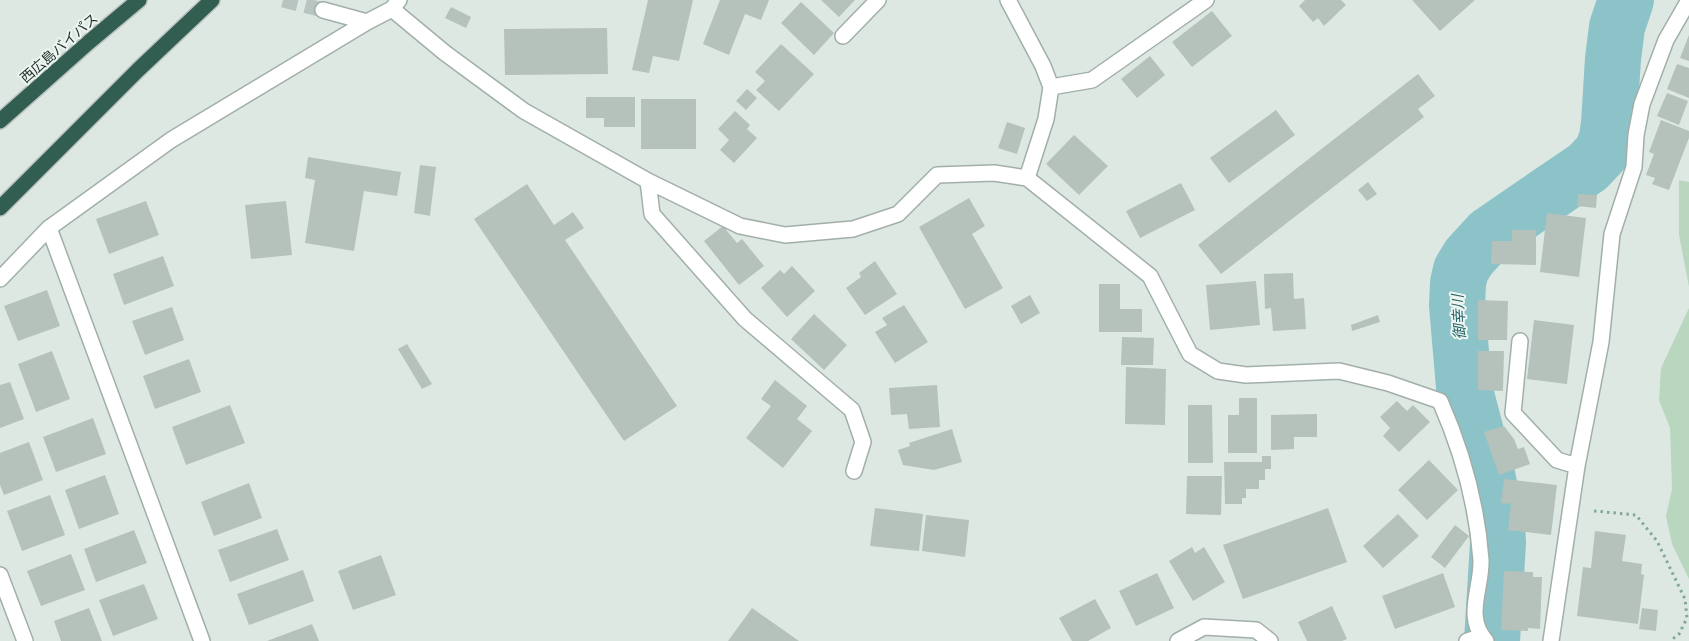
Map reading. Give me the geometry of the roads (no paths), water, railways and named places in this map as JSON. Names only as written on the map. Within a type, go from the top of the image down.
[{"type":"highway","name":"西広島バイパス","points":[[0,121],[89,42],[140,0]]},
{"type":"highway","points":[[0,208],[138,70],[212,0]]},
{"type":"street","points":[[843,36],[878,0]]},
{"type":"street","points":[[1008,0],[1044,66],[1051,87],[1046,119],[1027,178]]},
{"type":"street","points":[[1051,87],[1092,80],[1206,0]]},
{"type":"street","points":[[1551,641],[1577,466],[1601,342],[1612,234],[1634,167],[1636,135],[1642,104],[1666,40],[1689,0]]},
{"type":"street","points":[[0,279],[49,228],[171,140],[396,5],[445,53],[524,111],[648,181],[740,226],[785,236],[854,229],[898,214],[937,175],[994,173],[1027,178],[1150,276],[1190,354],[1218,371],[1246,375],[1339,371],[1388,382],[1440,401],[1451,425],[1465,469],[1476,514],[1481,562],[1474,609],[1477,625],[1484,639],[1467,641]]},
{"type":"street","points":[[324,10],[367,22]]},
{"type":"street","points":[[648,181],[652,214],[745,319],[852,410],[863,442],[854,471]]},
{"type":"street","points":[[49,228],[202,641]]},
{"type":"street","points":[[1520,341],[1513,413],[1557,460],[1577,466]]},
{"type":"street","points":[[0,575],[25,641]]},
{"type":"street","points":[[1178,641],[1204,627],[1256,630],[1270,641]]},
{"type":"waterway","name":"御幸川","points":[[1492,641],[1498,543],[1497,524],[1487,474],[1464,387],[1457,305],[1458,283],[1461,270],[1469,257],[1490,234],[1588,167],[1602,152],[1607,138],[1609,123],[1617,27],[1626,0]]},
{"type":"tunnel","points":[[283,0],[323,10]]}]
